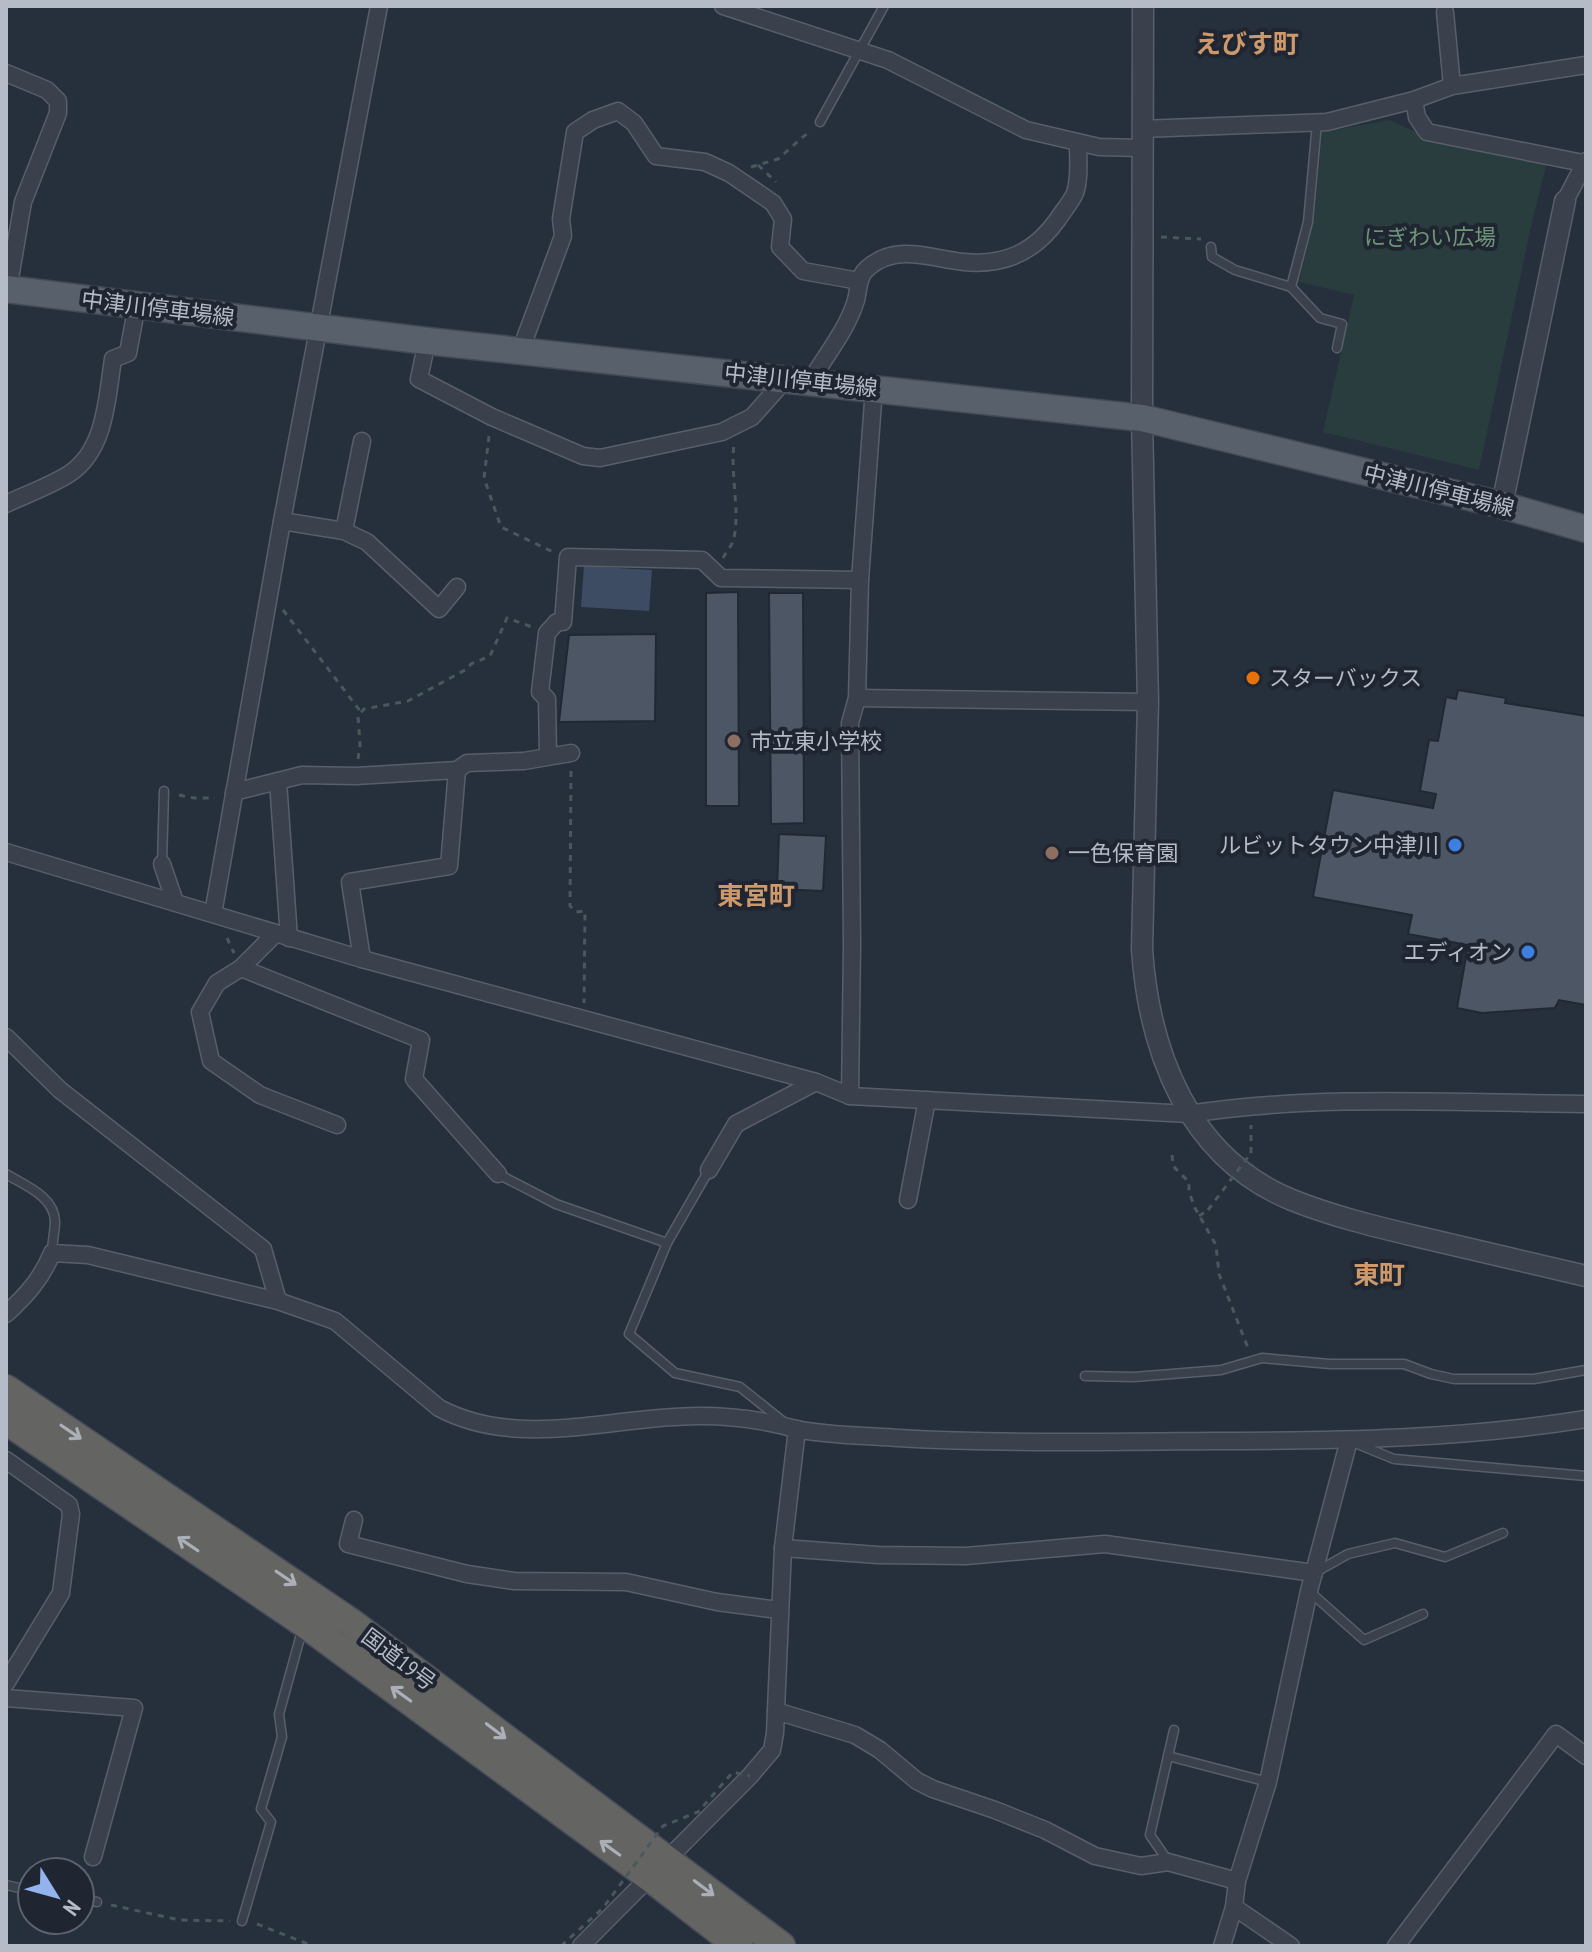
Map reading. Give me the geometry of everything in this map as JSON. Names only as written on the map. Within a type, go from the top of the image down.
[{"type":"highway","name":"国道19号","points":[[6,1389],[350,1622],[658,1868],[739,1946]]},
{"type":"highway","name":"国道19号","points":[[6,1420],[658,1868],[781,1946]]},
{"type":"main road","name":"中津川停車場線","points":[[7,290],[427,341],[1142,418],[1502,505],[1586,529]]},
{"type":"street","points":[[213,914],[269,592],[379,6]]},
{"type":"street","points":[[723,6],[888,60],[1026,130],[1099,147],[1142,139],[1317,122],[1414,100],[1452,86],[1586,65]]},
{"type":"street","points":[[1143,6],[1142,418],[1148,702],[1142,949],[1144,980],[1165,1066],[1202,1133],[1247,1175],[1290,1199],[1354,1221],[1586,1276]]},
{"type":"street","points":[[1444,9],[1452,86]]},
{"type":"street","points":[[6,73],[47,90],[58,101],[58,113],[23,202],[7,290]]},
{"type":"street","points":[[1414,100],[1417,117],[1427,132],[1584,162],[1565,201],[1502,505]]},
{"type":"street","points":[[521,349],[563,236],[561,219],[575,132],[593,120],[618,111],[634,123],[656,156],[705,162],[729,173],[773,203],[783,219],[780,247],[803,271],[859,281]]},
{"type":"street","points":[[427,341],[419,379],[492,417],[583,456],[600,458],[722,432],[752,417],[798,380],[849,317],[859,281],[872,264],[909,253],[966,263],[984,262],[1013,257],[1032,249],[1047,235],[1076,190],[1078,144]]},
{"type":"street","points":[[6,504],[71,473],[94,447],[103,420],[113,359],[128,353],[137,305]]},
{"type":"street","points":[[850,1096],[850,723],[857,698],[860,580],[874,388]]},
{"type":"street","points":[[344,531],[362,441]]},
{"type":"street","points":[[282,521],[344,531],[367,542],[439,609],[457,587]]},
{"type":"street","points":[[548,755],[547,699],[540,692],[547,633],[557,622],[563,622],[568,557],[702,560],[721,578],[860,580]]},
{"type":"street","points":[[857,698],[1148,702]]},
{"type":"street","points":[[234,794],[302,775],[356,776],[457,770],[467,763],[524,761],[571,753]]},
{"type":"street","points":[[362,959],[350,882],[449,866],[457,770]]},
{"type":"street","points":[[278,781],[282,936]]},
{"type":"street","points":[[6,852],[282,936],[816,1082],[850,1096],[1189,1114],[1235,1107],[1355,1102],[1586,1104]]},
{"type":"street","points":[[162,864],[175,902]]},
{"type":"street","points":[[282,936],[217,983],[200,1012],[211,1061],[260,1095],[337,1125]]},
{"type":"street","points":[[241,968],[421,1040],[414,1079],[498,1174]]},
{"type":"street","points":[[6,1037],[60,1090],[263,1249],[278,1301]]},
{"type":"street","points":[[709,1170],[736,1124],[816,1082]]},
{"type":"street","points":[[908,1200],[927,1100]]},
{"type":"street","points":[[6,1314],[31,1289],[46,1269],[52,1253],[88,1255],[278,1301],[335,1321],[439,1408],[456,1417],[485,1425],[534,1430],[703,1415],[897,1438],[1030,1443],[1349,1440],[1540,1427],[1586,1419]]},
{"type":"street","points":[[581,1946],[772,1750],[778,1610],[793,1427]]},
{"type":"street","points":[[1222,1946],[1234,1907],[1237,1881],[1268,1782],[1309,1591],[1349,1440]]},
{"type":"street","points":[[6,1460],[69,1505],[71,1514],[61,1593],[9,1675]]},
{"type":"street","points":[[354,1520],[348,1544],[467,1574],[514,1581],[626,1582],[717,1602],[778,1610]]},
{"type":"street","points":[[783,1548],[878,1555],[966,1556],[1105,1544],[1314,1573]]},
{"type":"street","points":[[6,1698],[134,1708],[93,1856]]},
{"type":"street","points":[[776,1711],[855,1735],[933,1789],[1045,1830],[1095,1856],[1141,1866],[1168,1862],[1237,1881]]},
{"type":"street","points":[[1396,1946],[1556,1734],[1586,1756]]},
{"type":"street","points":[[1234,1907],[1291,1946]]},
{"type":"lane","points":[[820,122],[884,6]]},
{"type":"lane","points":[[1291,287],[1308,222],[1317,122]]},
{"type":"lane","points":[[1211,247],[1212,257],[1235,270],[1291,287],[1320,318],[1342,324],[1337,348]]},
{"type":"lane","points":[[162,864],[164,791]]},
{"type":"lane","points":[[709,1170],[667,1243],[629,1334],[675,1373],[740,1387],[793,1427]]},
{"type":"lane","points":[[6,1174],[49,1203],[55,1223],[52,1253]]},
{"type":"lane","points":[[498,1174],[556,1204],[667,1243]]},
{"type":"lane","points":[[1085,1376],[1134,1377],[1221,1370],[1262,1358],[1330,1364],[1404,1364],[1454,1379],[1534,1379],[1586,1370]]},
{"type":"lane","points":[[1349,1440],[1394,1459],[1586,1476]]},
{"type":"lane","points":[[1314,1573],[1348,1554],[1395,1543],[1445,1557],[1503,1533]]},
{"type":"lane","points":[[1309,1591],[1364,1640],[1423,1614]]},
{"type":"lane","points":[[242,1921],[271,1822],[261,1809],[282,1737],[279,1714],[304,1623]]},
{"type":"lane","points":[[1168,1862],[1150,1835],[1174,1730]]},
{"type":"lane","points":[[1168,1756],[1268,1782]]},
{"type":"path","points":[[729,173],[778,159],[820,122]]},
{"type":"path","points":[[1141,237],[1209,239],[1211,247]]},
{"type":"path","points":[[492,417],[484,478],[501,527],[544,549],[568,557]]},
{"type":"path","points":[[721,578],[723,557],[732,543],[736,527],[731,465],[736,425]]},
{"type":"path","points":[[269,592],[361,712]]},
{"type":"path","points":[[356,776],[360,745],[358,716],[364,709],[408,701],[490,656],[507,618],[547,633]]},
{"type":"path","points":[[571,753],[570,906],[576,912],[585,911],[583,1019]]},
{"type":"path","points":[[164,791],[194,798],[234,794]]},
{"type":"path","points":[[1199,1216],[1208,1210],[1251,1153],[1251,1117]]},
{"type":"path","points":[[1172,1155],[1173,1166],[1189,1182],[1189,1192],[1199,1216],[1216,1245],[1219,1274],[1252,1359]]},
{"type":"path","points":[[561,1946],[603,1908],[663,1826],[698,1812],[733,1772],[750,1776]]},
{"type":"path","points":[[97,1902],[180,1920],[242,1921],[271,1928],[313,1946]]},
{"type":"green space","name":"にぎわい広場","points":[[1390,120],[1422,135],[1547,161],[1479,470],[1323,432],[1354,295],[1299,282],[1314,220],[1322,132]]},
{"type":"water","points":[[584,566],[652,570],[649,611],[581,607]]},
{"type":"building","points":[[738,592],[739,806],[706,806],[706,593]]},
{"type":"building","points":[[769,593],[803,593],[804,823],[771,824]]},
{"type":"building","points":[[656,634],[655,721],[559,722],[569,635]]},
{"type":"building","name":"ルビットタウン中津川","points":[[1458,690],[1506,698],[1505,703],[1586,716],[1586,1005],[1559,1000],[1555,1008],[1482,1013],[1457,1008],[1468,945],[1408,934],[1412,915],[1313,897],[1333,790],[1433,808],[1436,794],[1420,791],[1429,740],[1438,741],[1446,697],[1456,699]]},
{"type":"building","points":[[779,834],[826,836],[823,891],[777,889]]},
{"type":"place","name":"スターバックス","points":[[1253,678]]},
{"type":"place","name":"市立東小学校","points":[[734,741]]},
{"type":"place","name":"ルビットタウン中津川","points":[[1455,845]]},
{"type":"place","name":"一色保育園","points":[[1052,853]]},
{"type":"place","name":"エディオン","points":[[1528,952]]},
{"type":"district","name":"えびす町","points":[[1247,43]]},
{"type":"district","name":"東宮町","points":[[756,895]]},
{"type":"district","name":"東町","points":[[1379,1274]]}]
